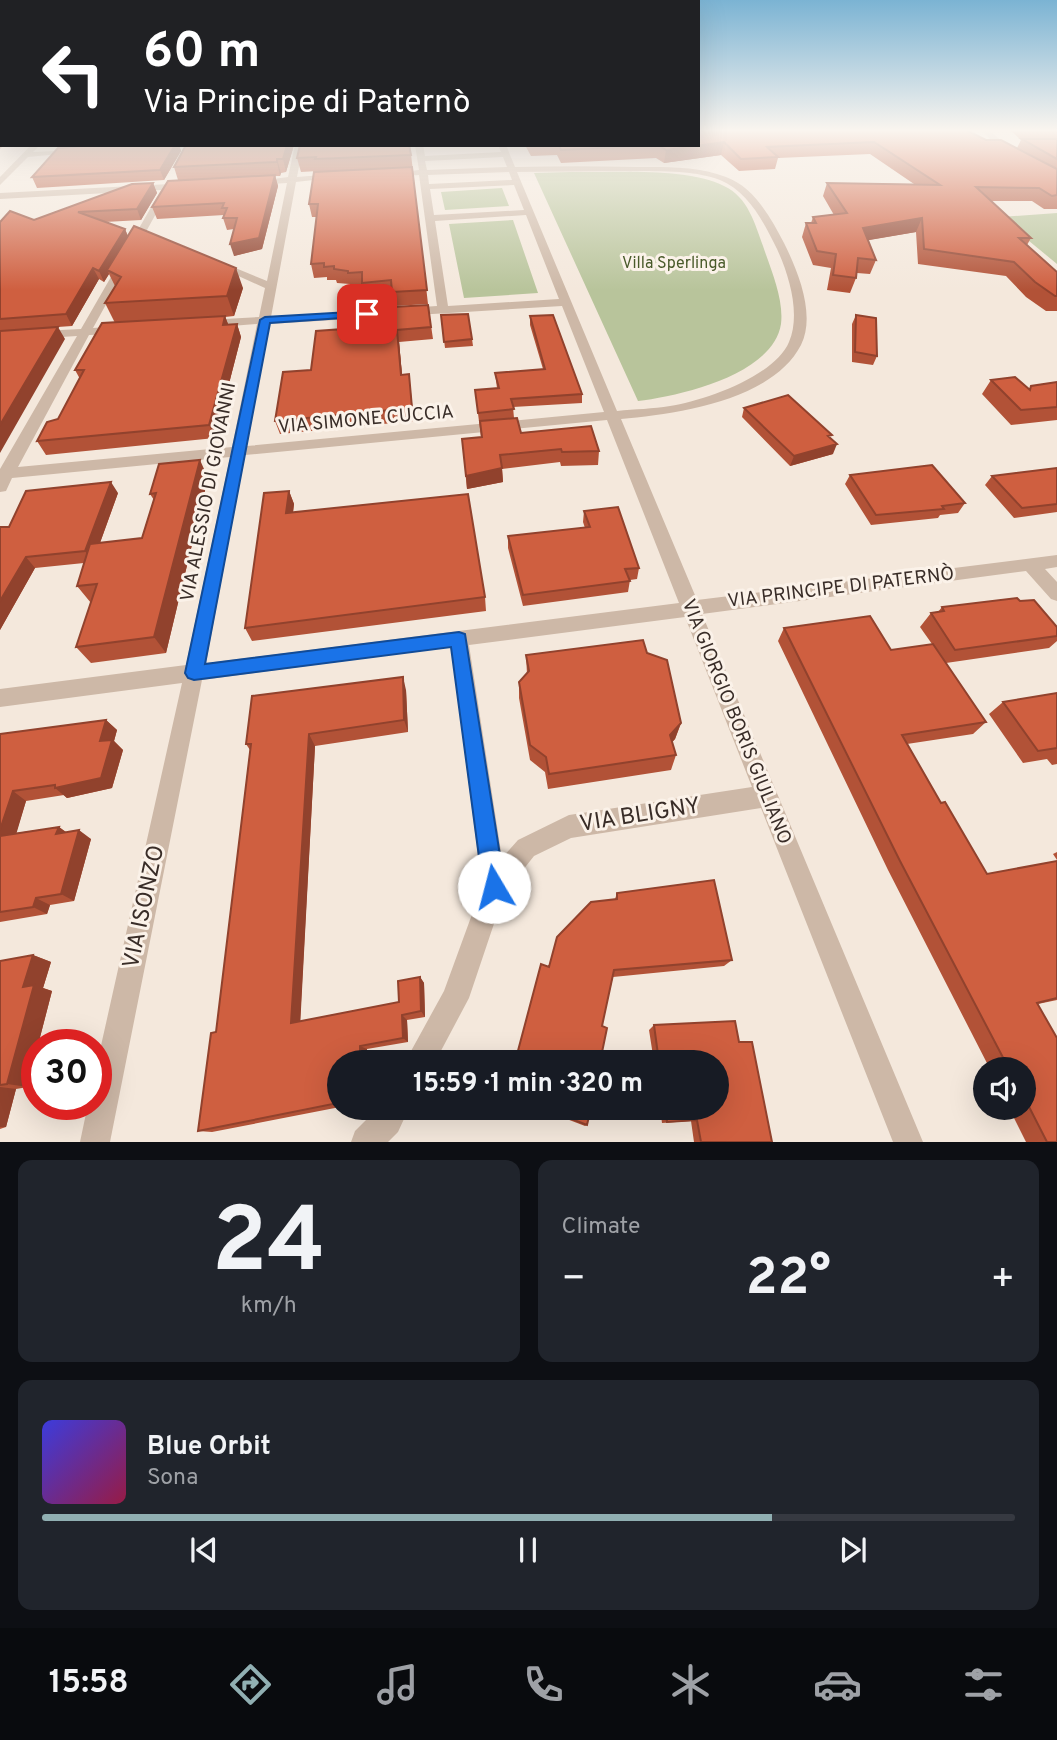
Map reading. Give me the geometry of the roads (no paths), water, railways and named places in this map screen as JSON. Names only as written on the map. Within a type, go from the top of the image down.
[{"type":"street","name":"VIA ALESSIO DI GIOVANNI","points":[[194,673],[292,183]]},
{"type":"street","points":[[425,183],[443,309]]},
{"type":"street","points":[[425,187],[493,183]]},
{"type":"street","name":"VIA GIORGIO BORIS GIULIANO","points":[[518,183],[908,1142]]},
{"type":"street","name":"VIA SIMONE CUCCIA","points":[[2,478],[671,410],[715,398],[751,382],[789,352],[799,334],[800,316],[775,234],[757,203],[744,189],[730,183]]},
{"type":"street","points":[[2,478],[169,184]]},
{"type":"street","points":[[0,196],[169,184],[205,185]]},
{"type":"street","points":[[430,218],[529,212]]},
{"type":"street","points":[[142,234],[155,239]]},
{"type":"street","points":[[207,260],[272,287]]},
{"type":"street","points":[[195,325],[565,302]]},
{"type":"street","points":[[0,337],[125,329]]},
{"type":"street","name":"VIA PRINCIPE DI PATERNÒ","points":[[0,698],[1057,561]]},
{"type":"street","points":[[1030,564],[1057,594]]},
{"type":"street","points":[[426,1050],[454,998],[494,887],[459,639]]},
{"type":"street","name":"VIA ISONZO","points":[[95,1142],[194,673]]},
{"type":"street","name":"VIA BLIGNY","points":[[494,887],[526,848],[569,827],[766,796]]},
{"type":"street","points":[[366,1142],[388,1120]]},
{"type":"park label","name":"Villa Sperlinga","points":[[674,264]]}]
